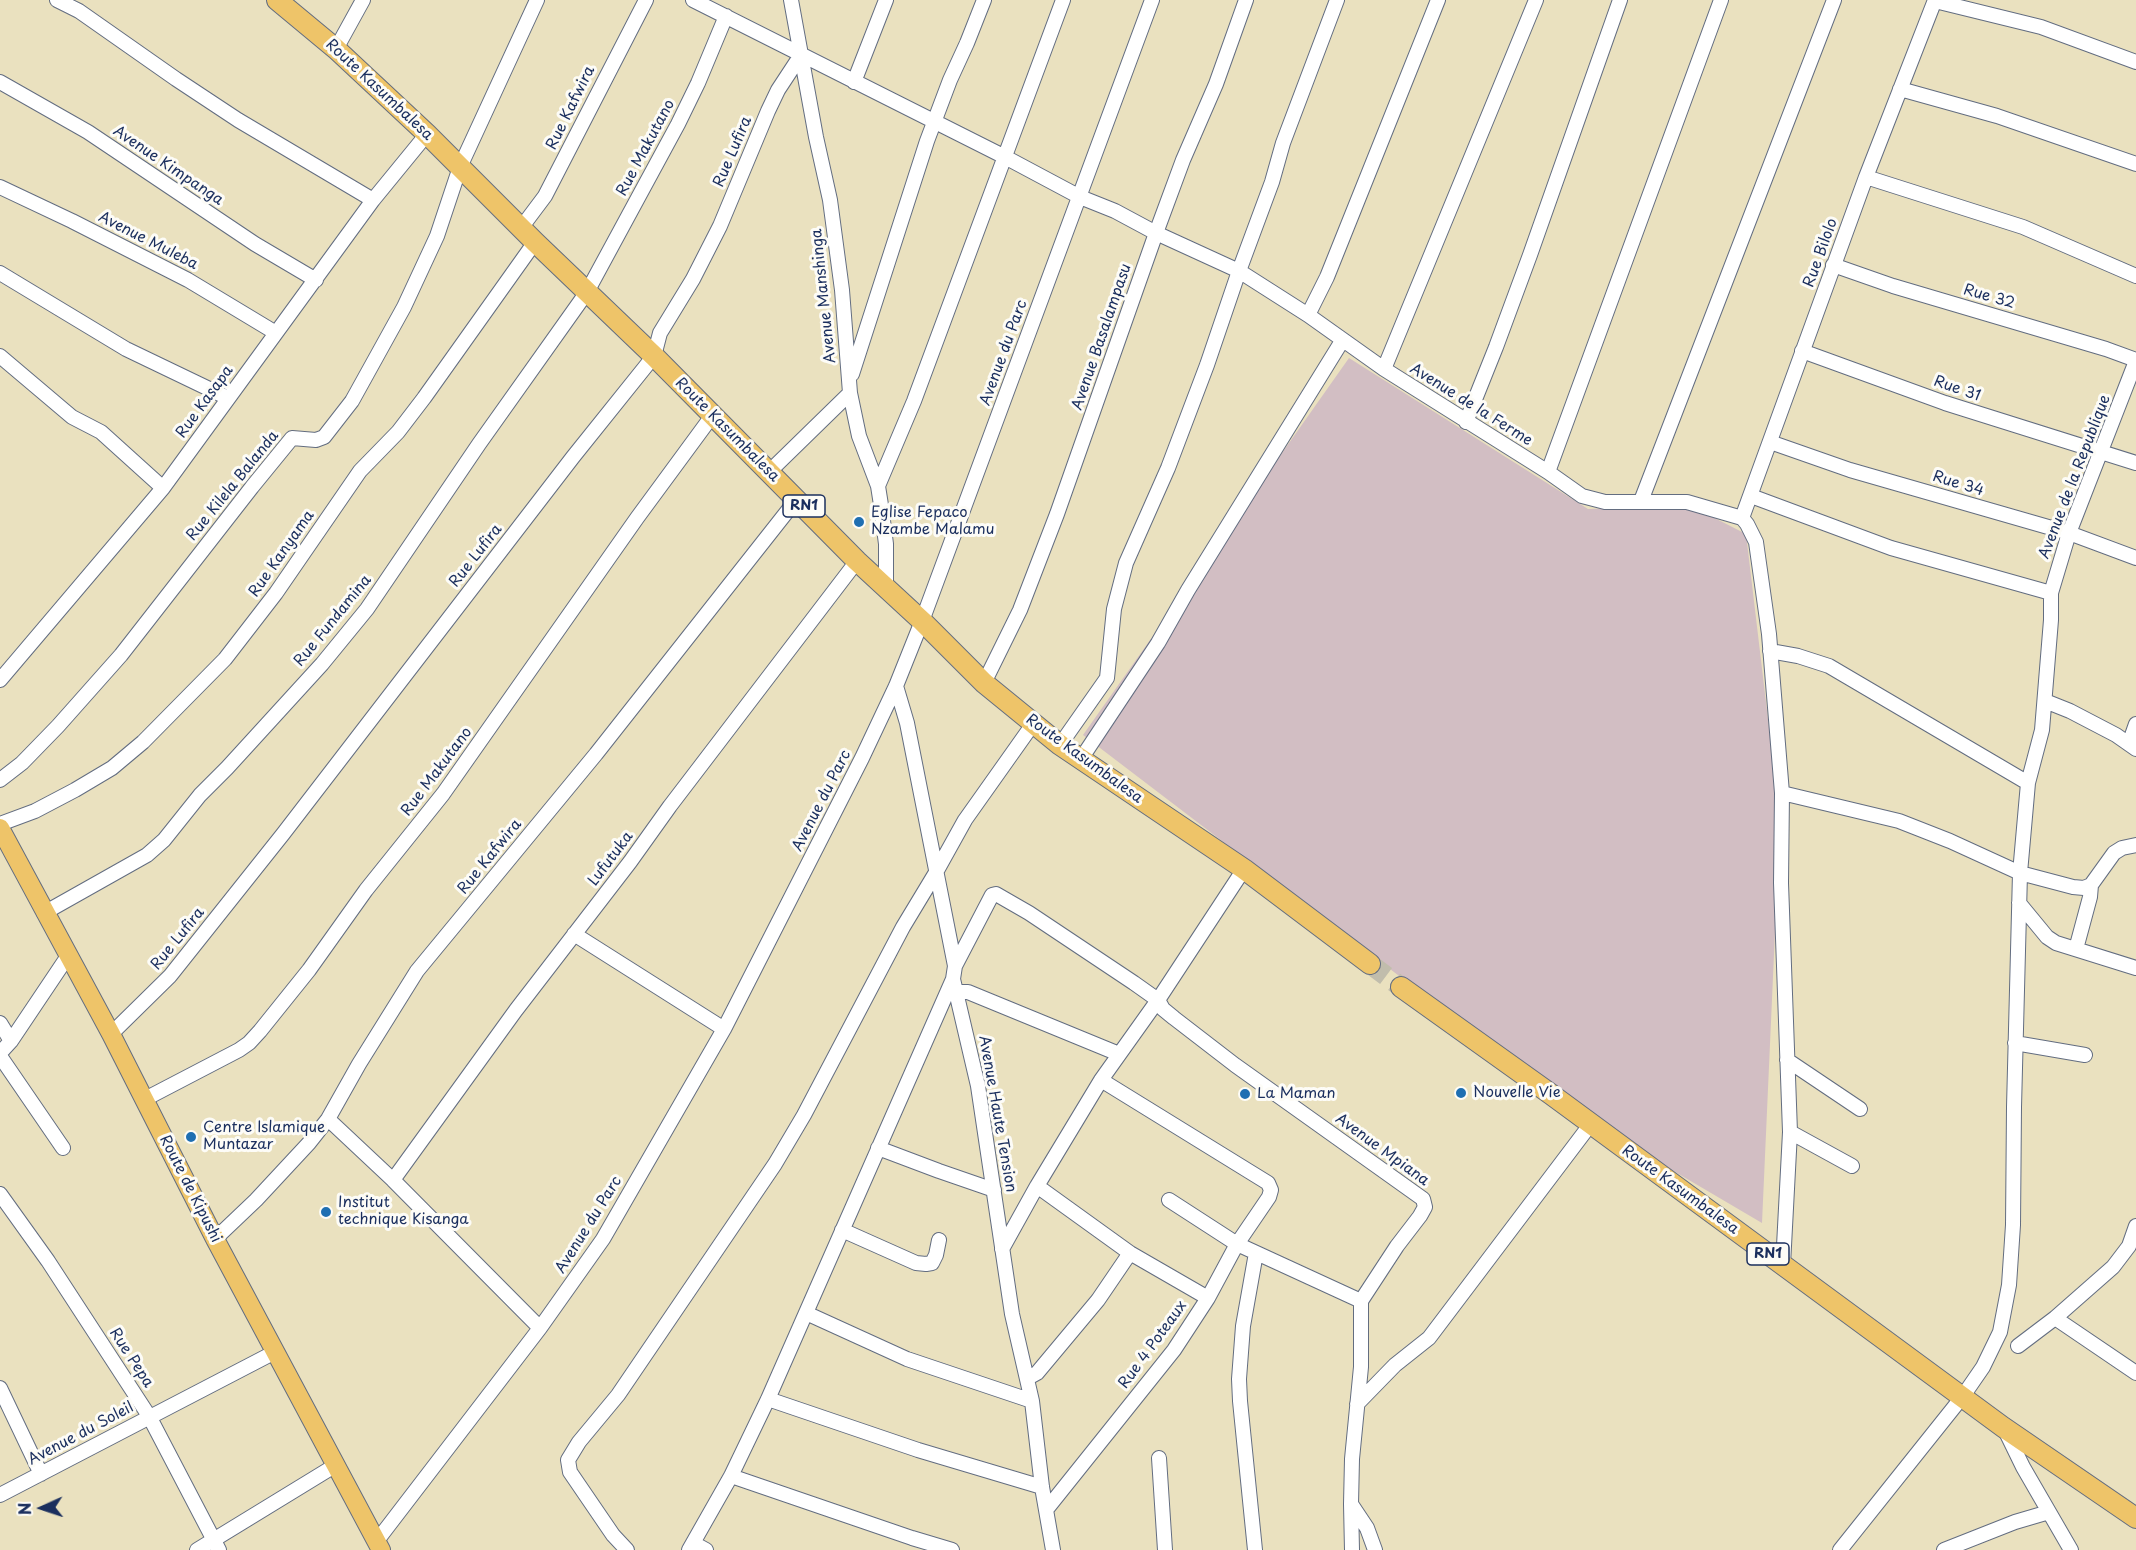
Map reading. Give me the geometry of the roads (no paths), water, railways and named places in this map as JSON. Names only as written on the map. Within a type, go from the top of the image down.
[{"type":"highway","name":"Route Kasumbalesa","points":[[277,0],[336,49],[427,134],[654,356],[857,561],[984,683],[1060,745],[1244,869],[1370,964]]},
{"type":"highway","name":"Route Kasumbalesa","points":[[1401,987],[1552,1095],[2003,1427],[2136,1518]]},
{"type":"main road","name":"Route de Kipushi","points":[[0,826],[44,913],[145,1099],[215,1239],[379,1546]]},
{"type":"street","points":[[57,0],[79,11],[238,120],[373,200]]},
{"type":"street","points":[[336,49],[363,0]]},
{"type":"street","points":[[460,167],[537,0]]},
{"type":"street","name":"Rue Kafwira","points":[[528,235],[545,195],[646,0]]},
{"type":"street","name":"Avenue de la Ferme","points":[[693,0],[1080,197],[1115,211],[1156,233],[1239,271],[1308,315],[1384,369],[1548,472],[1582,496],[1605,502],[1687,502],[1742,518]]},
{"type":"street","name":"Avenue Manshinga","points":[[791,0],[830,201],[842,290],[850,387],[859,436],[878,486],[886,544],[886,587]]},
{"type":"street","points":[[794,17],[800,0]]},
{"type":"street","points":[[854,82],[885,0]]},
{"type":"street","points":[[769,472],[850,387],[901,218],[934,122],[984,0]]},
{"type":"street","points":[[878,486],[914,401],[1063,0]]},
{"type":"street","name":"Avenue du Parc","points":[[379,1546],[603,1239],[724,1029],[857,768],[896,686],[922,621],[1152,0]]},
{"type":"street","name":"Avenue Basalampasu","points":[[984,683],[1020,610],[1058,514],[1156,233],[1246,0]]},
{"type":"street","points":[[1060,745],[1107,678],[1114,609],[1126,563],[1168,468],[1207,365],[1272,182],[1298,101],[1337,0]]},
{"type":"street","points":[[1308,315],[1327,277],[1438,0]]},
{"type":"street","points":[[1384,369],[1536,0]]},
{"type":"street","points":[[1466,422],[1523,276],[1620,0]]},
{"type":"street","points":[[1548,472],[1721,0]]},
{"type":"street","points":[[1641,501],[1834,0]]},
{"type":"street","points":[[1935,0],[2041,27],[2136,62]]},
{"type":"street","name":"Rue Bilolo","points":[[1742,518],[1833,265],[1935,0]]},
{"type":"street","name":"Rue Makutano","points":[[587,292],[678,124],[726,16]]},
{"type":"street","name":"Rue Lufira","points":[[111,1034],[170,976],[654,356],[660,333],[711,244],[778,90],[801,55]]},
{"type":"street","name":"Avenue Kimpanga","points":[[0,82],[88,132],[255,244],[316,280]]},
{"type":"street","points":[[1900,89],[1997,116],[2136,164]]},
{"type":"street","name":"Rue Kasapa","points":[[0,680],[163,488],[373,200],[427,134]]},
{"type":"street","name":"Rue Kilela Balanda","points":[[0,780],[22,763],[121,655],[292,438],[316,440],[324,437],[331,428],[357,391],[404,307],[437,236],[460,167]]},
{"type":"street","points":[[1866,177],[2023,227],[2136,276]]},
{"type":"street","name":"Avenue Muleba","points":[[0,187],[188,280],[276,333]]},
{"type":"street","name":"Rue Kanyama","points":[[0,826],[35,811],[112,768],[143,742],[225,659],[276,593],[360,471],[398,432],[424,398],[528,235]]},
{"type":"street","name":"Rue 32","points":[[1833,265],[1893,286],[2106,349],[2136,361]]},
{"type":"street","points":[[0,273],[126,349],[228,398]]},
{"type":"street","name":"Rue Fundamina","points":[[44,913],[147,855],[164,840],[200,795],[322,664],[371,603],[479,444],[587,292]]},
{"type":"street","points":[[1081,759],[1158,643],[1188,590],[1342,341]]},
{"type":"street","name":"Rue 31","points":[[1802,351],[1945,403],[2136,463]]},
{"type":"street","points":[[0,356],[72,417],[101,432],[163,488]]},
{"type":"street","name":"Avenue de la Republique","points":[[1840,1550],[1963,1396],[1983,1367],[2000,1332],[2010,1274],[2013,1225],[2020,873],[2028,783],[2040,739],[2045,701],[2051,593],[2069,533],[2136,361]]},
{"type":"street","name":"Rue Makutano","points":[[145,1099],[239,1050],[260,1031],[309,969],[366,890],[444,794],[630,528],[712,417]]},
{"type":"street","name":"Rue 34","points":[[1770,442],[1850,470],[2069,533],[2136,558]]},
{"type":"street","points":[[1751,496],[1891,548],[2051,593]]},
{"type":"street","name":"Rue Kafwira","points":[[215,1239],[283,1172],[328,1119],[417,971],[596,754],[797,499]]},
{"type":"street","points":[[1742,518],[1753,532],[1756,542],[1770,651],[1782,792],[1781,883],[1790,1132],[1783,1265]]},
{"type":"street","name":"Lufutuka","points":[[393,1180],[516,1010],[857,561]]},
{"type":"street","points":[[1770,651],[1798,656],[1829,666],[2028,783]]},
{"type":"street","name":"Avenue Haute Tension","points":[[896,686],[907,723],[955,979],[978,1086],[1012,1314],[1032,1401],[1042,1487],[1053,1550]]},
{"type":"street","points":[[2045,701],[2116,735],[2133,747],[2136,724]]},
{"type":"street","points":[[627,1550],[613,1535],[570,1472],[568,1460],[579,1442],[618,1395],[775,1164],[903,927],[936,874],[965,820],[1033,724]]},
{"type":"street","points":[[1782,792],[1899,820],[2020,873],[2084,888],[2091,885]]},
{"type":"street","points":[[2076,948],[2090,897],[2091,885],[2114,853],[2122,848],[2136,845]]},
{"type":"street","points":[[1002,1249],[1036,1186],[1101,1080],[1158,1000],[1244,869]]},
{"type":"street","name":"Avenue Mpiana","points":[[955,979],[992,895],[996,894],[1029,913],[1158,1000],[1163,1009],[1226,1058],[1423,1199],[1425,1207],[1420,1216],[1361,1301]]},
{"type":"street","points":[[2019,903],[2047,937],[2056,943],[2136,968]]},
{"type":"street","points":[[574,934],[724,1029]]},
{"type":"street","points":[[63,1148],[0,1055],[68,956]]},
{"type":"street","points":[[706,1550],[691,1546],[731,1476],[768,1399],[955,979],[968,992],[1119,1054]]},
{"type":"street","points":[[0,1023],[11,1041]]},
{"type":"street","points":[[2015,1043],[2085,1054]]},
{"type":"street","points":[[1787,1060],[1860,1109]]},
{"type":"street","name":"Rue 4 Poteaux","points":[[1046,1510],[1174,1350],[1208,1298],[1237,1244],[1269,1197],[1271,1190],[1268,1184],[1101,1080]]},
{"type":"street","points":[[328,1119],[393,1180],[540,1328]]},
{"type":"street","points":[[1357,1404],[1395,1365],[1429,1338],[1590,1125]]},
{"type":"street","points":[[1790,1132],[1852,1166]]},
{"type":"street","points":[[878,1148],[994,1190]]},
{"type":"street","points":[[1036,1186],[1130,1253],[1208,1298]]},
{"type":"street","name":"Rue Pepa","points":[[0,1194],[48,1261],[149,1416],[216,1545]]},
{"type":"street","points":[[1169,1200],[1237,1244],[1361,1301],[1360,1367],[1352,1459],[1352,1550]]},
{"type":"street","points":[[2018,1346],[2055,1318],[2122,1257],[2129,1246],[2136,1226]]},
{"type":"street","points":[[843,1230],[916,1263],[932,1263],[939,1240]]},
{"type":"street","points":[[1028,1378],[1037,1373],[1090,1309],[1130,1253]]},
{"type":"street","points":[[1255,1550],[1239,1379],[1243,1326],[1256,1253]]},
{"type":"street","points":[[807,1313],[908,1359],[1032,1401]]},
{"type":"street","points":[[2055,1318],[2136,1373]]},
{"type":"street","name":"Avenue du Soleil","points":[[0,1495],[275,1352]]},
{"type":"street","points":[[0,1388],[41,1474]]},
{"type":"street","points":[[768,1399],[918,1450],[1042,1487]]},
{"type":"street","points":[[2003,1427],[2023,1467],[2071,1550]]},
{"type":"street","points":[[1159,1458],[1164,1550]]},
{"type":"street","points":[[197,1550],[216,1545],[336,1465]]},
{"type":"street","points":[[731,1476],[952,1550]]},
{"type":"street","points":[[1351,1504],[1367,1528],[1375,1550]]},
{"type":"street","points":[[1944,1550],[2015,1522],[2049,1512]]},
{"type":"tunnel","points":[[1370,964],[1401,987]]},
{"type":"place","name":"Eglise Fepaco Nzambe Malamu","points":[[859,522]]},
{"type":"place","name":"Nouvelle Vie","points":[[1461,1093]]},
{"type":"place","name":"La Maman","points":[[1245,1094]]},
{"type":"place","name":"Centre Islamique Muntazar","points":[[191,1137]]},
{"type":"place","name":"Institut technique Kisanga","points":[[326,1212]]}]
